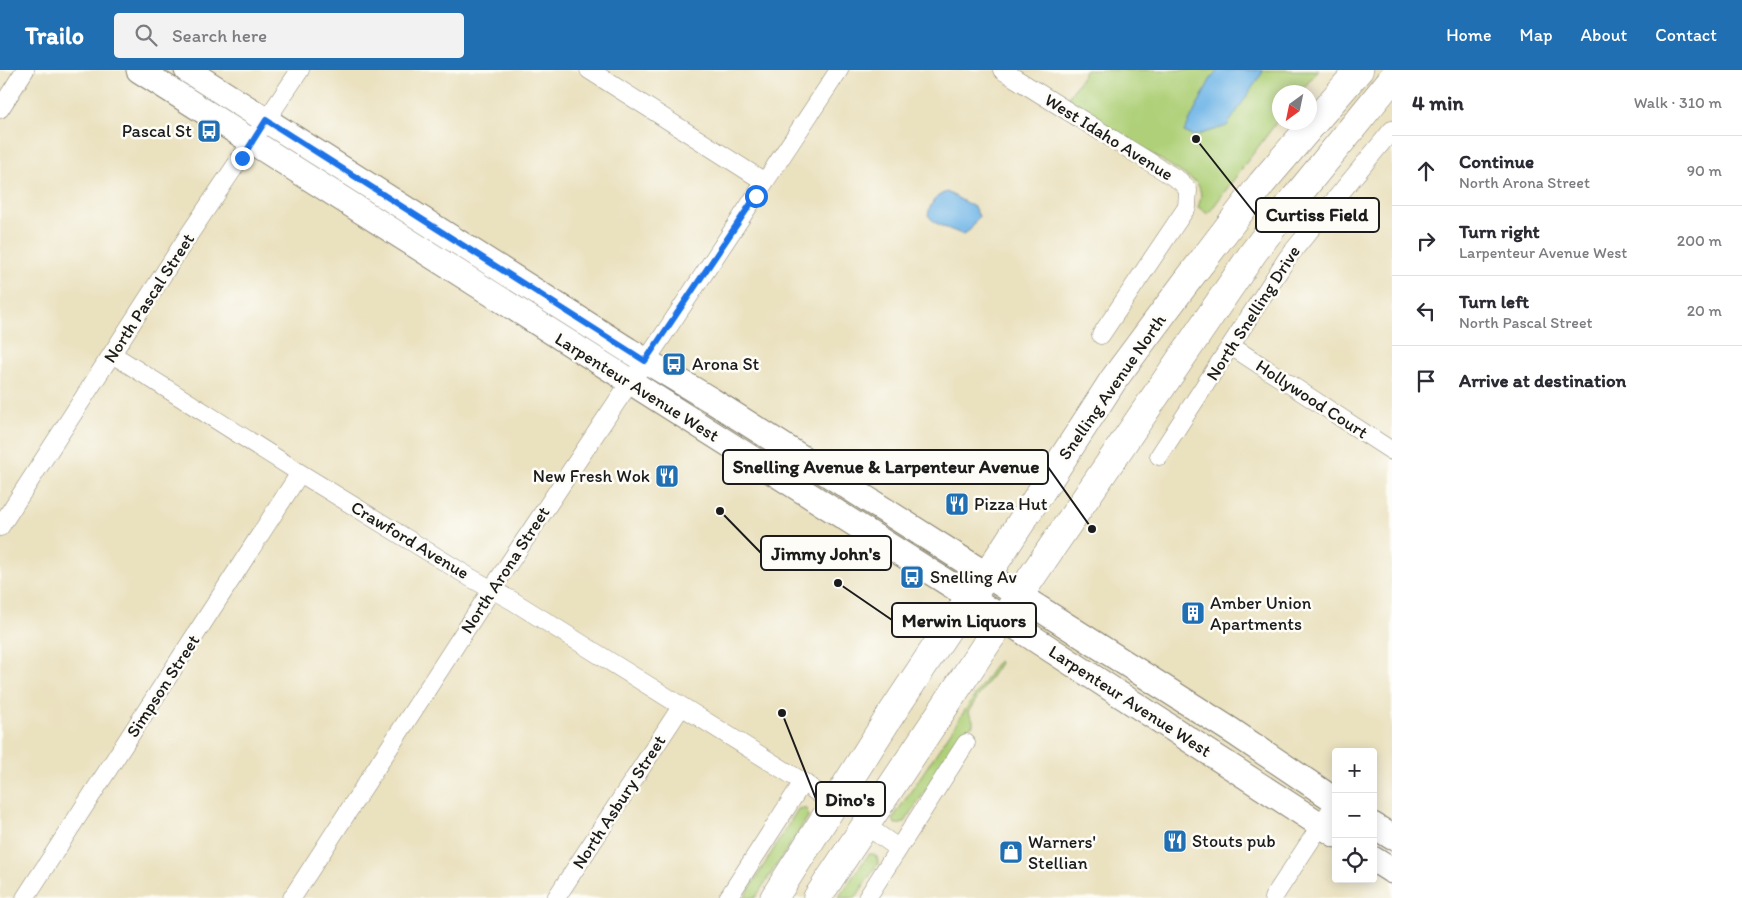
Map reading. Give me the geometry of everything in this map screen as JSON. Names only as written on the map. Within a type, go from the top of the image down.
[{"type":"main road","name":"Larpenteur Avenue West","points":[[139,70],[970,597],[1328,830]]},
{"type":"main road","name":"Larpenteur Avenue West","points":[[187,70],[645,361],[711,400],[987,575],[1232,731],[1332,798]]},
{"type":"main road","name":"Snelling Avenue North","points":[[774,898],[894,711],[970,597],[987,575],[1114,379],[1262,183],[1359,70]]},
{"type":"main road","points":[[824,887],[1003,619],[1253,253],[1392,79]]},
{"type":"main road","points":[[824,887],[846,823],[846,816],[834,805]]},
{"type":"main road","points":[[1377,828],[1392,837]]},
{"type":"main road","points":[[1377,862],[1392,871]]},
{"type":"street","points":[[0,109],[26,70]]},
{"type":"street","name":"North Pascal Street","points":[[0,527],[188,236],[300,70]]},
{"type":"street","points":[[589,70],[765,182]]},
{"type":"street","name":"North Arona Street","points":[[292,898],[492,589],[839,70]]},
{"type":"street","name":"West Idaho Avenue","points":[[1002,70],[1180,181],[1188,190],[1187,207],[1101,334]]},
{"type":"street","name":"North Snelling Drive","points":[[1158,456],[1288,257],[1392,130]]},
{"type":"street","name":"Hollywood Court","points":[[1231,346],[1392,451]]},
{"type":"street","name":"Crawford Avenue","points":[[112,354],[300,473],[492,589],[803,782],[834,805]]},
{"type":"street","name":"Simpson Street","points":[[25,898],[300,473]]},
{"type":"street","name":"North Asbury Street","points":[[556,898],[682,707]]},
{"type":"street","points":[[867,898],[966,743]]},
{"type":"street","points":[[728,898],[803,782]]},
{"type":"street","points":[[1273,898],[1328,830],[1332,816]]},
{"type":"street","points":[[865,825],[898,848]]},
{"type":"green space","points":[[1086,70],[1319,70],[1306,85],[1272,85],[1272,128],[1208,214],[1198,207],[1201,194],[1196,182],[1067,100]]},
{"type":"green space","points":[[998,661],[1000,663],[968,712],[973,720],[973,725],[965,730],[905,822],[895,824],[893,818]]},
{"type":"green space","points":[[804,808],[807,810],[808,817],[755,898],[744,898],[798,809]]},
{"type":"green space","points":[[869,854],[877,857],[878,863],[856,897],[838,898]]},
{"type":"water","points":[[1218,70],[1264,70],[1227,126],[1194,136],[1184,132],[1210,80]]},
{"type":"water","points":[[947,192],[974,207],[979,216],[971,229],[963,235],[939,225],[928,215],[934,200]]},
{"type":"place","name":"Pascal St","points":[[209,131]]},
{"type":"place","name":"Curtiss Field","points":[[1196,139]]},
{"type":"place","name":"Arona St","points":[[674,364]]},
{"type":"place","name":"New Fresh Wok","points":[[667,476]]},
{"type":"place","name":"Pizza Hut","points":[[957,504]]},
{"type":"place","name":"Jimmy John's","points":[[720,511]]},
{"type":"place","name":"Snelling Avenue & Larpenteur Avenue","points":[[1092,529]]},
{"type":"place","name":"Snelling Av","points":[[912,577]]},
{"type":"place","name":"Merwin Liquors","points":[[838,583]]},
{"type":"place","name":"Amber Union Apartments","points":[[1193,613]]},
{"type":"place","name":"Dino's","points":[[782,713]]},
{"type":"place","name":"Stouts pub","points":[[1175,841]]},
{"type":"place","name":"Warners' Stellian","points":[[1011,852]]},
{"type":"route","points":[[242,158],[266,120],[645,361],[756,196]]}]
